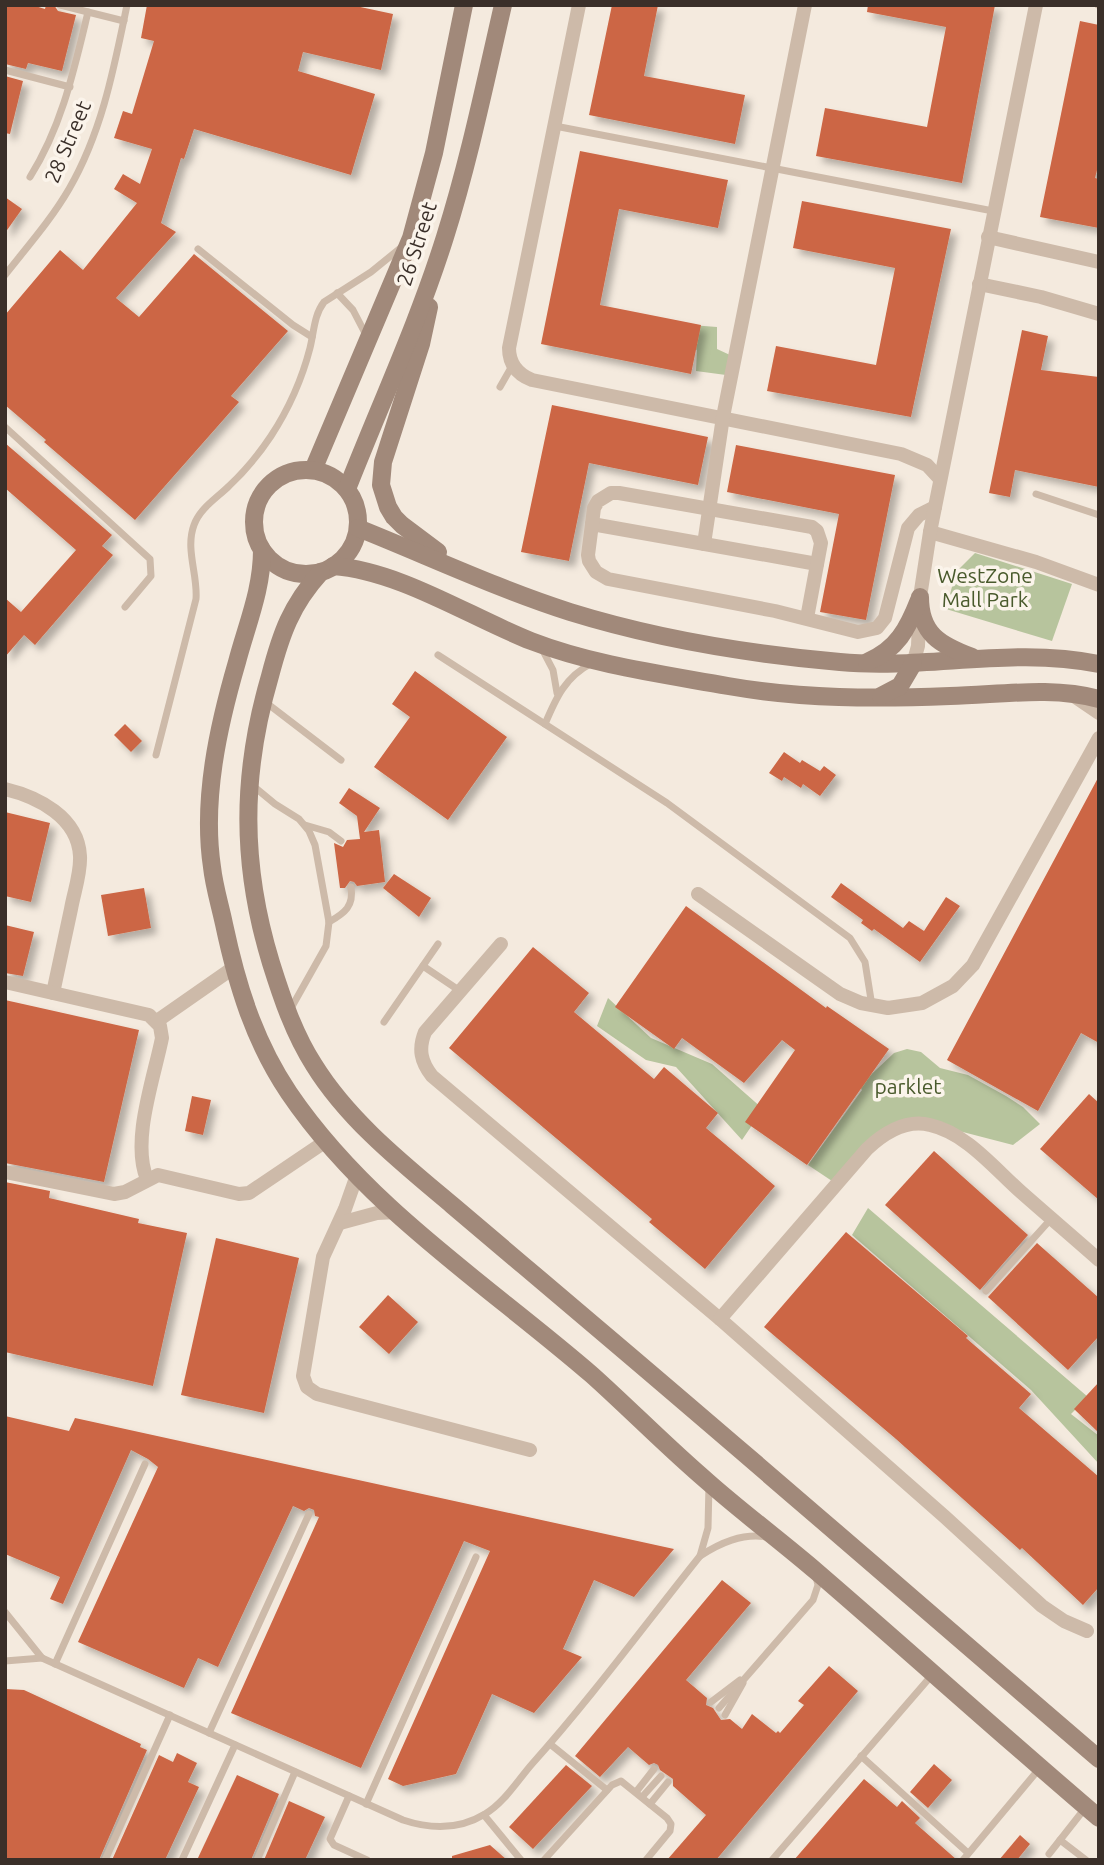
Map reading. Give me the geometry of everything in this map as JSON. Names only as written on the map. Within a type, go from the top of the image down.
[{"type":"street","name":"26 Street","points":[[313,470],[411,238],[434,153],[464,5]]},
{"type":"street","name":"26 Street","points":[[347,489],[433,274],[466,163],[503,5]]},
{"type":"street","points":[[579,5],[509,348],[512,365],[524,377],[532,380],[901,454],[927,466],[940,479]]},
{"type":"street","points":[[704,544],[723,418],[805,5]]},
{"type":"street","points":[[878,697],[900,685],[913,664],[918,646],[920,597],[930,532],[1036,5]]},
{"type":"street","points":[[988,237],[1099,261]]},
{"type":"street","points":[[433,274],[424,335],[383,462],[381,485],[388,507],[402,525],[461,569]]},
{"type":"street","points":[[979,284],[1041,297],[1099,314]]},
{"type":"street","points":[[1099,699],[1069,694],[878,697],[785,695],[597,660],[538,643],[363,570],[327,569],[294,572],[271,560],[262,550],[255,534],[254,518],[258,501],[267,487],[288,473],[313,470],[332,476],[347,489],[357,508],[358,528],[353,544],[343,558],[327,569],[303,592],[293,607],[281,636],[263,700],[249,783],[247,835],[252,887],[263,938],[288,1013],[313,1064],[332,1091],[387,1148],[1099,1759]]},
{"type":"street","points":[[807,618],[821,543],[812,527],[611,493],[598,501],[594,508],[589,561],[597,572],[608,579],[807,618],[858,632],[877,628],[885,618],[908,528],[919,515],[935,507]]},
{"type":"street","points":[[592,524],[817,565]]},
{"type":"street","points":[[358,528],[533,599],[640,631],[778,656],[864,663],[913,664],[1055,657],[1099,664]]},
{"type":"street","points":[[930,532],[1036,562],[1099,584]]},
{"type":"street","points":[[262,550],[258,595],[228,691],[213,770],[210,812],[211,865],[233,968],[246,1010],[265,1053],[286,1089],[326,1141],[396,1212],[592,1376],[709,1483],[814,1570],[1092,1812]]},
{"type":"street","points":[[864,663],[883,654],[898,641],[909,624],[920,597]]},
{"type":"street","points":[[920,597],[925,624],[936,639],[951,649],[979,659]]},
{"type":"street","points":[[1069,694],[1099,713]]},
{"type":"street","points":[[698,894],[840,994],[872,1006],[888,1008],[922,1003],[946,991],[966,974],[1098,741]]},
{"type":"street","points":[[5,789],[32,797],[52,809],[69,827],[79,846],[79,868],[53,993]]},
{"type":"street","points":[[501,944],[425,1032],[421,1055],[427,1070],[720,1319],[1042,1606],[1063,1621],[1093,1633]]},
{"type":"street","points":[[157,1021],[233,968]]},
{"type":"street","points":[[5,982],[149,1015],[157,1021],[162,1038],[140,1147],[147,1179]]},
{"type":"street","points":[[720,1319],[867,1149],[894,1128],[911,1124],[928,1124],[960,1137],[1099,1260]]},
{"type":"street","points":[[5,1172],[114,1194],[125,1192],[147,1179],[163,1175],[239,1194],[249,1193],[326,1141]]},
{"type":"street","points":[[357,1175],[340,1223],[323,1257],[303,1376],[307,1387],[317,1394],[530,1450]]},
{"type":"street","points":[[340,1223],[377,1213],[396,1212]]},
{"type":"lane","points":[[60,5],[124,21]]},
{"type":"lane","name":"28 Street","points":[[5,275],[50,219],[86,157],[102,112],[127,5]]},
{"type":"lane","points":[[30,177],[57,127],[70,87],[88,12]]},
{"type":"lane","points":[[5,70],[70,87]]},
{"type":"lane","points":[[554,126],[993,211]]},
{"type":"lane","points":[[156,755],[196,599],[196,575],[190,544],[193,527],[201,513],[252,462],[271,436],[300,379],[319,309],[330,296],[371,272],[411,238]]},
{"type":"lane","points":[[198,249],[293,325],[312,337]]},
{"type":"lane","points":[[337,293],[359,320],[368,341]]},
{"type":"lane","points":[[500,387],[512,365]]},
{"type":"lane","points":[[5,427],[150,559],[151,576],[125,607]]},
{"type":"lane","points":[[1036,494],[1099,515]]},
{"type":"lane","points":[[538,643],[553,670],[557,694]]},
{"type":"lane","points":[[438,655],[667,803],[850,938],[865,962],[872,1006]]},
{"type":"lane","points":[[545,724],[557,694],[574,675],[597,660]]},
{"type":"lane","points":[[263,700],[341,760]]},
{"type":"lane","points":[[249,783],[305,825],[329,832],[341,841]]},
{"type":"lane","points":[[288,1013],[326,946],[329,922],[315,845],[305,825]]},
{"type":"lane","points":[[329,922],[347,911],[352,898],[351,887]]},
{"type":"lane","points":[[384,1022],[438,944]]},
{"type":"lane","points":[[423,966],[460,991]]},
{"type":"lane","points":[[986,1291],[1051,1219]]},
{"type":"lane","points":[[55,1664],[145,1464]]},
{"type":"lane","points":[[700,1556],[708,1528],[709,1483]]},
{"type":"lane","points":[[209,1733],[309,1514]]},
{"type":"lane","points":[[5,1612],[42,1658],[366,1804],[419,1825],[453,1826],[484,1815],[494,1808],[550,1744],[700,1556],[712,1548],[741,1537],[757,1535],[775,1538]]},
{"type":"lane","points":[[366,1804],[476,1557]]},
{"type":"lane","points":[[719,1708],[813,1600],[818,1585],[814,1570]]},
{"type":"lane","points":[[5,1661],[42,1658]]},
{"type":"lane","points":[[772,1860],[933,1674]]},
{"type":"lane","points":[[711,1702],[746,1676]]},
{"type":"lane","points":[[725,1715],[738,1696],[746,1676]]},
{"type":"lane","points":[[105,1860],[170,1715]]},
{"type":"lane","points":[[550,1744],[607,1790]]},
{"type":"lane","points":[[182,1860],[235,1745]]},
{"type":"lane","points":[[861,1756],[966,1856],[1040,1769]]},
{"type":"lane","points":[[639,1794],[654,1769]]},
{"type":"lane","points":[[257,1860],[295,1772]]},
{"type":"lane","points":[[639,1794],[664,1779],[650,1804]]},
{"type":"lane","points":[[544,1860],[614,1782],[621,1781],[671,1824],[670,1831],[646,1860]]},
{"type":"lane","points":[[349,1796],[330,1839],[334,1845],[367,1860]]},
{"type":"lane","points":[[1049,1854],[1060,1840],[1092,1812]]},
{"type":"lane","points":[[484,1815],[521,1860]]},
{"type":"lane","points":[[1060,1840],[1086,1860]]},
{"type":"green space","points":[[691,325],[717,327],[717,349],[730,355],[726,375],[696,371],[697,350],[688,343]]},
{"type":"green space","name":"WestZone Mall Park","points":[[975,553],[1072,584],[1052,641],[946,609],[956,572]]},
{"type":"green space","points":[[608,998],[651,1038],[712,1064],[763,1109],[742,1140],[676,1067],[646,1060],[597,1026]]},
{"type":"green space","name":"parklet","points":[[907,1049],[921,1052],[940,1068],[968,1075],[1006,1096],[1023,1107],[1040,1124],[1013,1145],[932,1124],[903,1123],[832,1181],[808,1165],[862,1090],[859,1086],[894,1053]]},
{"type":"green space","points":[[868,1208],[1088,1397],[1071,1414],[1099,1436],[1099,1464],[1031,1390],[852,1235]]},
{"type":"building","points":[[5,5],[32,5],[45,9],[46,5],[54,5],[58,11],[76,15],[62,71],[28,63],[26,69],[5,64]]},
{"type":"building","points":[[147,5],[351,5],[393,14],[381,70],[303,52],[298,71],[375,94],[351,175],[194,129],[184,159],[181,158],[161,223],[176,232],[116,298],[139,317],[194,254],[288,331],[231,396],[239,402],[135,520],[5,405],[5,315],[60,250],[83,270],[137,203],[114,189],[123,174],[140,184],[152,149],[114,138],[123,111],[132,114],[154,41],[141,38]]},
{"type":"building","points":[[612,5],[658,5],[644,76],[745,95],[735,144],[589,115]]},
{"type":"building","points":[[868,5],[995,5],[962,183],[816,156],[825,108],[927,127],[946,27],[867,12]]},
{"type":"building","points":[[1080,21],[1099,25],[1099,162],[1095,178],[1099,179],[1099,228],[1040,217]]},
{"type":"building","points":[[5,76],[23,81],[10,134],[5,133]]},
{"type":"building","points":[[580,151],[728,180],[718,228],[619,209],[600,305],[701,325],[691,374],[541,344]]},
{"type":"building","points":[[5,197],[22,209],[5,233]]},
{"type":"building","points":[[802,201],[951,229],[911,417],[767,391],[776,346],[876,365],[895,268],[793,248]]},
{"type":"building","points":[[1022,330],[1048,336],[1041,370],[1099,377],[1099,487],[1015,470],[1010,497],[989,493]]},
{"type":"building","points":[[552,405],[708,437],[698,485],[589,463],[569,561],[521,552]]},
{"type":"building","points":[[5,443],[112,535],[102,546],[113,555],[35,645],[24,635],[5,657],[5,598],[21,612],[76,550],[5,488]]},
{"type":"building","points":[[736,445],[895,475],[866,620],[820,612],[839,514],[727,492]]},
{"type":"building","points":[[415,671],[507,737],[448,820],[374,767],[410,717],[392,704]]},
{"type":"building","points":[[125,724],[142,741],[131,752],[114,735]]},
{"type":"building","points":[[784,752],[800,763],[802,760],[820,771],[824,766],[836,775],[820,796],[803,784],[801,788],[784,777],[782,781],[769,773]]},
{"type":"building","points":[[1099,776],[1099,1043],[1081,1033],[1038,1111],[947,1060]]},
{"type":"building","points":[[349,788],[380,808],[364,832],[379,830],[385,882],[357,886],[350,881],[345,888],[340,888],[334,843],[343,847],[347,840],[360,839],[357,816],[339,803]]},
{"type":"building","points":[[5,812],[50,823],[31,902],[5,896]]},
{"type":"building","points":[[394,874],[431,898],[419,917],[383,888]]},
{"type":"building","points":[[841,883],[903,928],[909,921],[924,931],[946,897],[960,906],[920,962],[874,929],[872,931],[861,923],[863,920],[831,897]]},
{"type":"building","points":[[144,888],[151,928],[108,936],[101,895]]},
{"type":"building","points":[[686,906],[826,1008],[827,1006],[889,1049],[807,1165],[745,1122],[795,1050],[782,1040],[744,1083],[682,1038],[674,1049],[615,1007]]},
{"type":"building","points":[[5,925],[34,932],[23,976],[5,973]]},
{"type":"building","points":[[533,947],[589,993],[574,1012],[654,1079],[664,1067],[718,1113],[706,1128],[775,1186],[705,1269],[649,1222],[652,1219],[449,1048]]},
{"type":"building","points":[[5,1000],[139,1030],[104,1182],[5,1163]]},
{"type":"building","points":[[1089,1094],[1099,1103],[1099,1200],[1040,1149]]},
{"type":"building","points":[[192,1096],[211,1100],[203,1135],[185,1131]]},
{"type":"building","points":[[934,1151],[1028,1235],[980,1290],[885,1205]]},
{"type":"building","points":[[5,1182],[50,1191],[49,1198],[139,1219],[138,1223],[187,1233],[153,1386],[5,1352]]},
{"type":"building","points":[[846,1232],[968,1336],[966,1338],[1031,1394],[1019,1408],[1099,1477],[1099,1587],[1083,1605],[1022,1548],[1020,1550],[896,1439],[764,1327]]},
{"type":"building","points":[[216,1238],[299,1258],[264,1413],[181,1395]]},
{"type":"building","points":[[1037,1243],[1099,1298],[1099,1336],[1068,1370],[988,1297]]},
{"type":"building","points":[[388,1295],[418,1322],[389,1354],[359,1327]]},
{"type":"building","points":[[1099,1382],[1099,1433],[1074,1409]]},
{"type":"building","points":[[5,1416],[69,1431],[75,1418],[674,1549],[634,1597],[594,1580],[563,1649],[582,1657],[534,1713],[492,1694],[456,1774],[403,1786],[388,1779],[490,1551],[464,1541],[361,1768],[231,1713],[319,1517],[315,1516],[314,1510],[309,1508],[304,1511],[293,1506],[218,1667],[198,1658],[184,1688],[78,1642],[158,1467],[131,1450],[63,1604],[50,1599],[60,1577],[5,1554]]},
{"type":"building","points":[[722,1580],[751,1603],[686,1680],[707,1698],[706,1705],[713,1708],[721,1720],[730,1719],[742,1729],[752,1714],[776,1733],[780,1733],[804,1705],[798,1701],[829,1666],[858,1691],[716,1860],[667,1860],[706,1815],[673,1786],[673,1779],[660,1770],[658,1765],[649,1765],[628,1747],[600,1777],[575,1756]]},
{"type":"building","points":[[5,1689],[24,1690],[141,1744],[140,1747],[147,1750],[99,1860],[5,1860]]},
{"type":"building","points":[[177,1753],[197,1763],[188,1782],[199,1787],[165,1860],[112,1860],[159,1755],[173,1762]]},
{"type":"building","points":[[934,1764],[952,1780],[928,1808],[910,1792]]},
{"type":"building","points":[[566,1765],[592,1786],[533,1849],[509,1827]]},
{"type":"building","points":[[237,1775],[279,1794],[251,1860],[197,1860]]},
{"type":"building","points":[[864,1779],[897,1807],[902,1801],[920,1818],[915,1823],[957,1860],[794,1860]]},
{"type":"building","points":[[289,1801],[325,1817],[305,1860],[264,1860]]},
{"type":"building","points":[[1020,1835],[1030,1844],[1017,1860],[999,1860]]},
{"type":"building","points":[[490,1845],[507,1860],[452,1860],[452,1856]]}]
